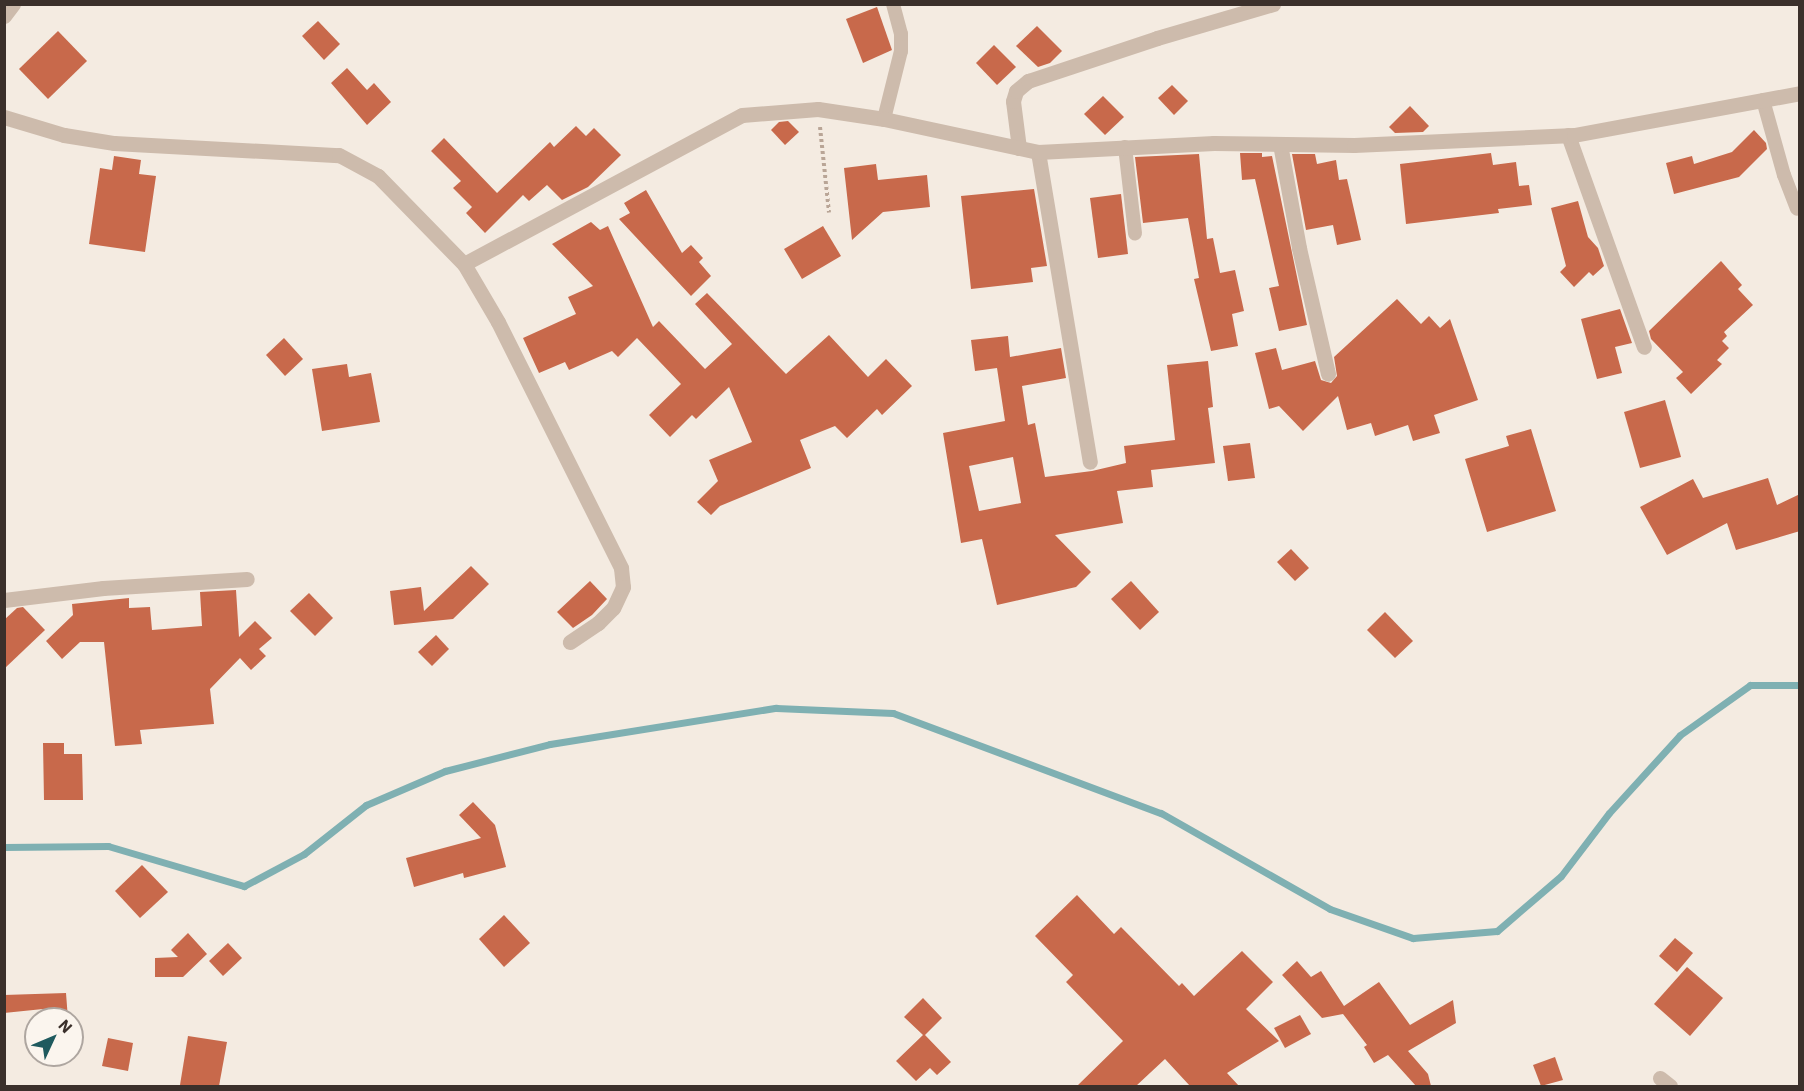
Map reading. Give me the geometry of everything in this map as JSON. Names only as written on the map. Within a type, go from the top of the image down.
[{"type":"street","points":[[4,16],[13,4]]},
{"type":"street","points":[[1019,148],[1013,102],[1016,92],[1028,81],[1157,38],[1273,4]]},
{"type":"street","points":[[464,264],[742,115],[818,108],[884,119],[1038,152],[1214,143],[1354,145],[1568,135],[1800,93]]},
{"type":"street","points":[[4,117],[64,135],[114,143],[339,155],[378,176],[464,264],[498,322],[621,568],[622,587],[613,608],[598,623],[570,642]]},
{"type":"street","points":[[1568,135],[1644,347]]},
{"type":"street","points":[[1280,144],[1299,248],[1328,374]]},
{"type":"street","points":[[1038,152],[1090,462]]},
{"type":"street","points":[[4,600],[103,588],[247,579]]},
{"type":"lane","points":[[884,119],[901,51],[901,34],[893,4]]},
{"type":"lane","points":[[1763,100],[1784,175],[1797,209]]},
{"type":"lane","points":[[1125,147],[1135,233]]},
{"type":"path","points":[[818,108],[830,213]]},
{"type":"building","points":[[877,7],[892,50],[863,63],[846,19]]},
{"type":"building","points":[[318,21],[340,44],[324,60],[302,36]]},
{"type":"building","points":[[1037,26],[1062,51],[1050,63],[1038,67],[1016,46]]},
{"type":"building","points":[[58,31],[87,61],[48,99],[19,69]]},
{"type":"building","points":[[994,45],[1016,67],[997,85],[976,63]]},
{"type":"building","points":[[347,68],[367,90],[374,83],[391,102],[367,125],[331,83]]},
{"type":"building","points":[[1172,85],[1188,101],[1174,115],[1158,98]]},
{"type":"building","points":[[1103,96],[1124,117],[1105,135],[1084,114]]},
{"type":"building","points":[[1410,106],[1429,126],[1423,132],[1395,133],[1389,127]]},
{"type":"building","points":[[788,121],[799,132],[785,145],[771,130],[779,122]]},
{"type":"building","points":[[576,126],[586,136],[594,128],[621,155],[588,187],[562,200],[547,185],[529,201],[523,195],[485,233],[466,213],[472,207],[453,188],[461,181],[431,151],[444,138],[497,193],[550,142],[554,147]]},
{"type":"building","points":[[1754,130],[1766,143],[1767,149],[1739,177],[1674,194],[1666,163],[1692,156],[1694,164],[1732,152]]},
{"type":"building","points":[[1240,153],[1262,153],[1262,157],[1272,156],[1307,325],[1279,331],[1269,288],[1279,286],[1255,179],[1242,180]]},
{"type":"building","points":[[1491,153],[1493,165],[1516,162],[1519,186],[1529,185],[1532,205],[1498,209],[1499,213],[1406,224],[1400,164]]},
{"type":"building","points":[[1199,154],[1207,239],[1213,238],[1220,273],[1235,270],[1244,311],[1232,314],[1238,346],[1211,351],[1194,279],[1199,278],[1188,218],[1143,223],[1135,157]]},
{"type":"building","points":[[1292,154],[1315,154],[1317,164],[1336,160],[1339,180],[1347,179],[1361,240],[1337,245],[1333,225],[1306,230]]},
{"type":"building","points":[[114,156],[141,160],[139,174],[156,176],[145,252],[89,244],[100,168],[112,170]]},
{"type":"building","points":[[876,164],[878,180],[927,175],[930,207],[883,212],[852,240],[844,168]]},
{"type":"building","points":[[1034,189],[1047,266],[1031,268],[1033,282],[971,289],[961,196]]},
{"type":"building","points":[[646,190],[682,253],[691,245],[703,258],[699,262],[711,276],[691,296],[619,219],[630,213],[624,203]]},
{"type":"building","points":[[1121,194],[1128,254],[1098,258],[1090,198]]},
{"type":"building","points":[[1578,201],[1588,237],[1598,248],[1604,266],[1593,276],[1589,272],[1574,287],[1560,272],[1566,266],[1551,208]]},
{"type":"building","points":[[591,222],[600,230],[608,226],[653,327],[659,321],[705,369],[732,344],[695,304],[707,293],[786,374],[829,335],[868,377],[886,359],[912,386],[882,415],[877,409],[847,438],[835,426],[800,440],[811,468],[720,506],[711,515],[697,502],[718,481],[709,460],[752,442],[729,387],[696,419],[692,415],[670,437],[649,415],[681,384],[637,338],[618,357],[612,351],[569,370],[565,362],[539,373],[523,338],[576,314],[568,297],[593,286],[552,244]]},
{"type":"building","points":[[823,226],[841,256],[802,279],[784,249]]},
{"type":"building","points":[[1721,261],[1742,285],[1738,289],[1753,305],[1724,332],[1727,336],[1722,341],[1729,348],[1717,360],[1722,364],[1691,394],[1676,378],[1683,372],[1651,339],[1649,331]]},
{"type":"building","points":[[1397,299],[1421,324],[1429,316],[1440,328],[1450,319],[1478,400],[1434,415],[1440,433],[1413,441],[1408,425],[1375,436],[1371,423],[1347,430],[1338,396],[1303,431],[1279,406],[1269,409],[1255,353],[1276,348],[1282,370],[1315,361],[1321,380],[1331,383],[1337,376],[1334,357]]},
{"type":"building","points":[[1620,309],[1632,343],[1615,347],[1622,373],[1597,379],[1581,319]]},
{"type":"building","points":[[1008,336],[1010,357],[1061,348],[1066,378],[1022,386],[1028,425],[1035,423],[1045,477],[1092,471],[1126,463],[1124,446],[1175,440],[1167,365],[1208,361],[1213,407],[1208,408],[1215,463],[1151,470],[1153,487],[1117,491],[1123,523],[1055,535],[1091,572],[1076,587],[997,605],[982,539],[961,543],[943,433],[1005,421],[997,368],[975,371],[971,340]],"holes":[[[1013,457],[1021,503],[979,511],[969,466]]]},
{"type":"building","points":[[284,338],[303,359],[285,376],[266,355]]},
{"type":"building","points":[[347,364],[349,377],[371,373],[380,422],[322,431],[312,369]]},
{"type":"building","points":[[1665,400],[1681,457],[1640,468],[1624,412]]},
{"type":"building","points":[[1531,429],[1556,511],[1487,532],[1465,459],[1509,446],[1506,436]]},
{"type":"building","points":[[1250,443],[1255,478],[1228,481],[1223,446]]},
{"type":"building","points":[[1768,478],[1777,505],[1800,494],[1800,531],[1736,550],[1727,523],[1667,555],[1640,507],[1693,479],[1703,498]]},
{"type":"building","points":[[1291,549],[1309,568],[1295,581],[1277,562]]},
{"type":"building","points":[[471,566],[489,584],[453,619],[394,625],[390,591],[421,587],[424,611]]},
{"type":"building","points":[[590,581],[607,599],[592,615],[573,628],[557,612]]},
{"type":"building","points":[[1131,581],[1159,612],[1140,630],[1111,599]]},
{"type":"building","points":[[236,590],[239,637],[255,621],[272,638],[259,649],[266,656],[251,670],[240,658],[210,689],[214,724],[140,730],[142,744],[115,746],[104,642],[80,642],[62,659],[46,641],[73,615],[72,604],[129,598],[129,608],[150,607],[152,630],[202,626],[200,592]]},
{"type":"building","points":[[309,593],[333,618],[315,636],[290,611]]},
{"type":"building","points":[[23,607],[45,630],[4,669],[4,620],[17,608]]},
{"type":"building","points":[[1385,612],[1413,641],[1395,658],[1367,630]]},
{"type":"building","points":[[436,635],[449,649],[432,666],[418,652]]},
{"type":"building","points":[[43,743],[64,743],[64,754],[82,754],[83,800],[44,800]]},
{"type":"building","points":[[473,802],[495,825],[506,867],[464,878],[463,873],[414,887],[406,858],[481,838],[459,815]]},
{"type":"building","points":[[142,865],[168,892],[140,918],[115,891]]},
{"type":"building","points":[[1077,895],[1114,934],[1121,927],[1179,986],[1182,983],[1194,996],[1242,951],[1273,982],[1246,1009],[1279,1041],[1227,1073],[1239,1086],[1190,1086],[1165,1059],[1136,1086],[1077,1086],[1123,1041],[1066,982],[1073,975],[1035,936]]},
{"type":"building","points":[[504,915],[530,943],[504,967],[479,939]]},
{"type":"building","points":[[188,933],[207,954],[183,977],[155,977],[155,958],[178,957],[171,950]]},
{"type":"building","points":[[1675,938],[1693,953],[1677,972],[1659,956]]},
{"type":"building","points":[[228,943],[242,958],[223,976],[209,961]]},
{"type":"building","points":[[1297,961],[1311,977],[1321,971],[1344,1006],[1379,982],[1410,1025],[1453,1000],[1456,1023],[1408,1051],[1428,1074],[1431,1086],[1416,1086],[1388,1055],[1374,1063],[1364,1047],[1367,1045],[1343,1014],[1322,1018],[1282,975]]},
{"type":"building","points":[[1687,967],[1723,998],[1690,1036],[1654,1004]]},
{"type":"building","points":[[66,993],[67,1007],[24,1007],[24,1011],[4,1013],[4,995]]},
{"type":"building","points":[[923,998],[942,1018],[925,1035],[951,1062],[937,1075],[930,1068],[916,1081],[896,1061],[923,1035],[904,1017]]},
{"type":"building","points":[[1300,1015],[1311,1034],[1285,1048],[1274,1028]]},
{"type":"building","points":[[188,1036],[227,1042],[219,1086],[180,1085]]},
{"type":"building","points":[[108,1038],[133,1043],[128,1071],[102,1066]]},
{"type":"building","points":[[1555,1057],[1563,1080],[1541,1086],[1533,1065]]},
{"type":"waterway","points":[[4,847],[108,846],[244,886],[304,854],[366,805],[445,771],[550,744],[776,708],[893,713],[1161,813],[1330,909],[1413,938],[1497,931],[1561,876],[1609,813],[1680,735],[1750,685],[1800,685]]}]
